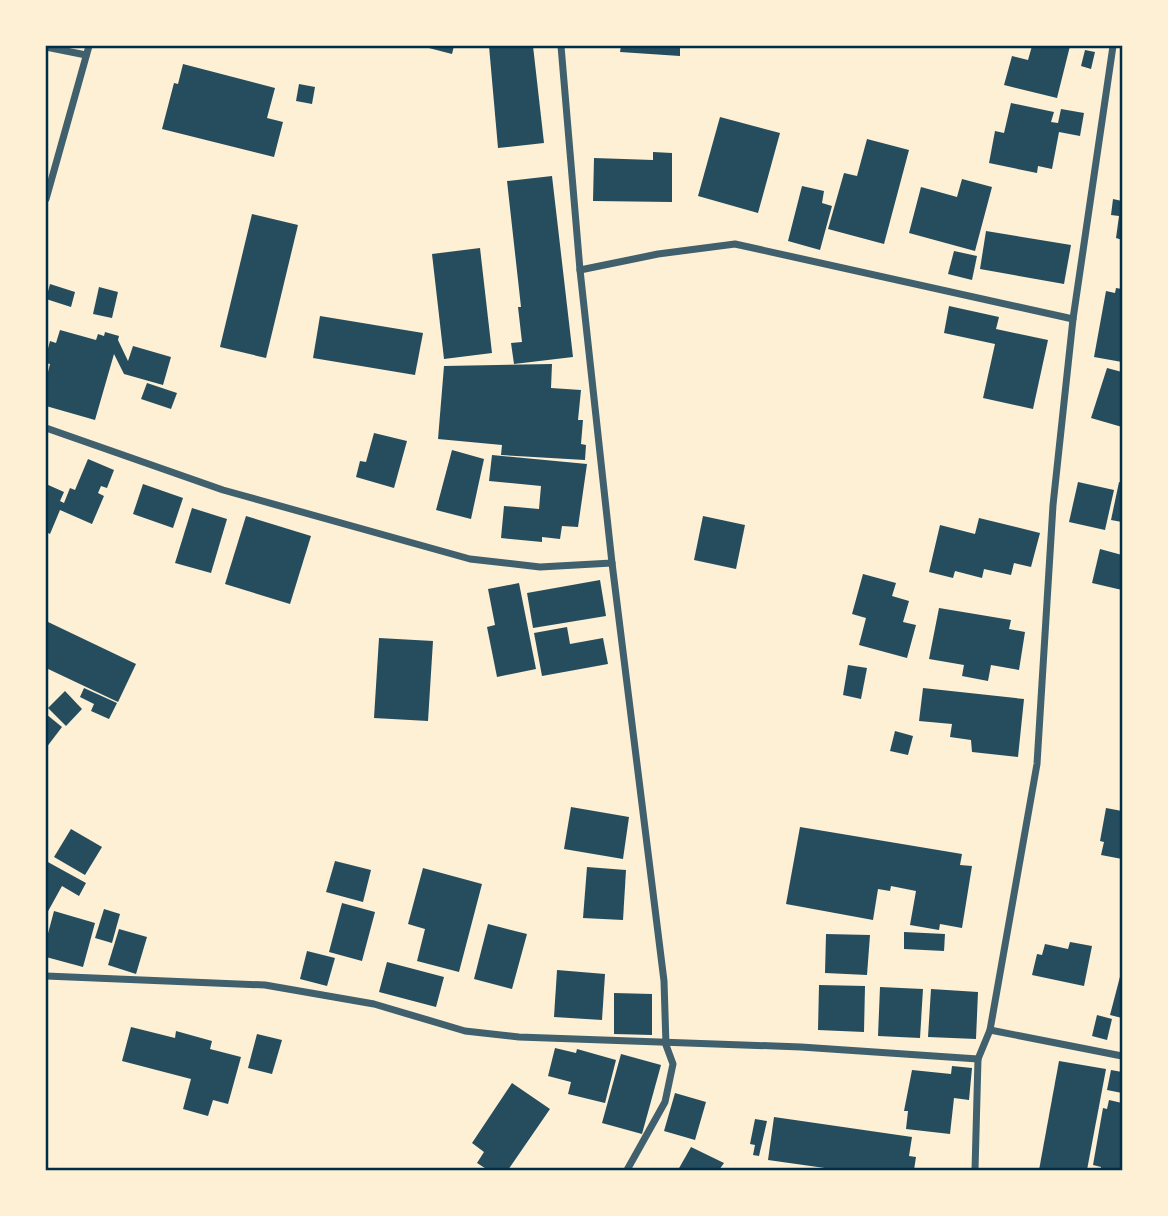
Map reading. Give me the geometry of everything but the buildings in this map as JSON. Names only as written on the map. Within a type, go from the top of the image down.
[{"type":"street","points":[[46,199],[89,46]]},
{"type":"street","points":[[561,46],[580,270],[612,563],[664,981],[666,1045],[673,1064],[665,1102],[627,1171]]},
{"type":"street","points":[[975,1171],[978,1059],[990,1030],[1037,764],[1053,505],[1073,319],[1113,46]]},
{"type":"street","points":[[46,47],[86,55]]},
{"type":"street","points":[[580,270],[658,254],[735,244],[1073,319]]},
{"type":"street","points":[[46,428],[223,490],[470,559],[540,567],[612,563]]},
{"type":"street","points":[[46,976],[265,985],[374,1004],[465,1031],[666,1045],[802,1047],[978,1059]]},
{"type":"street","points":[[990,1030],[1122,1056]]}]
